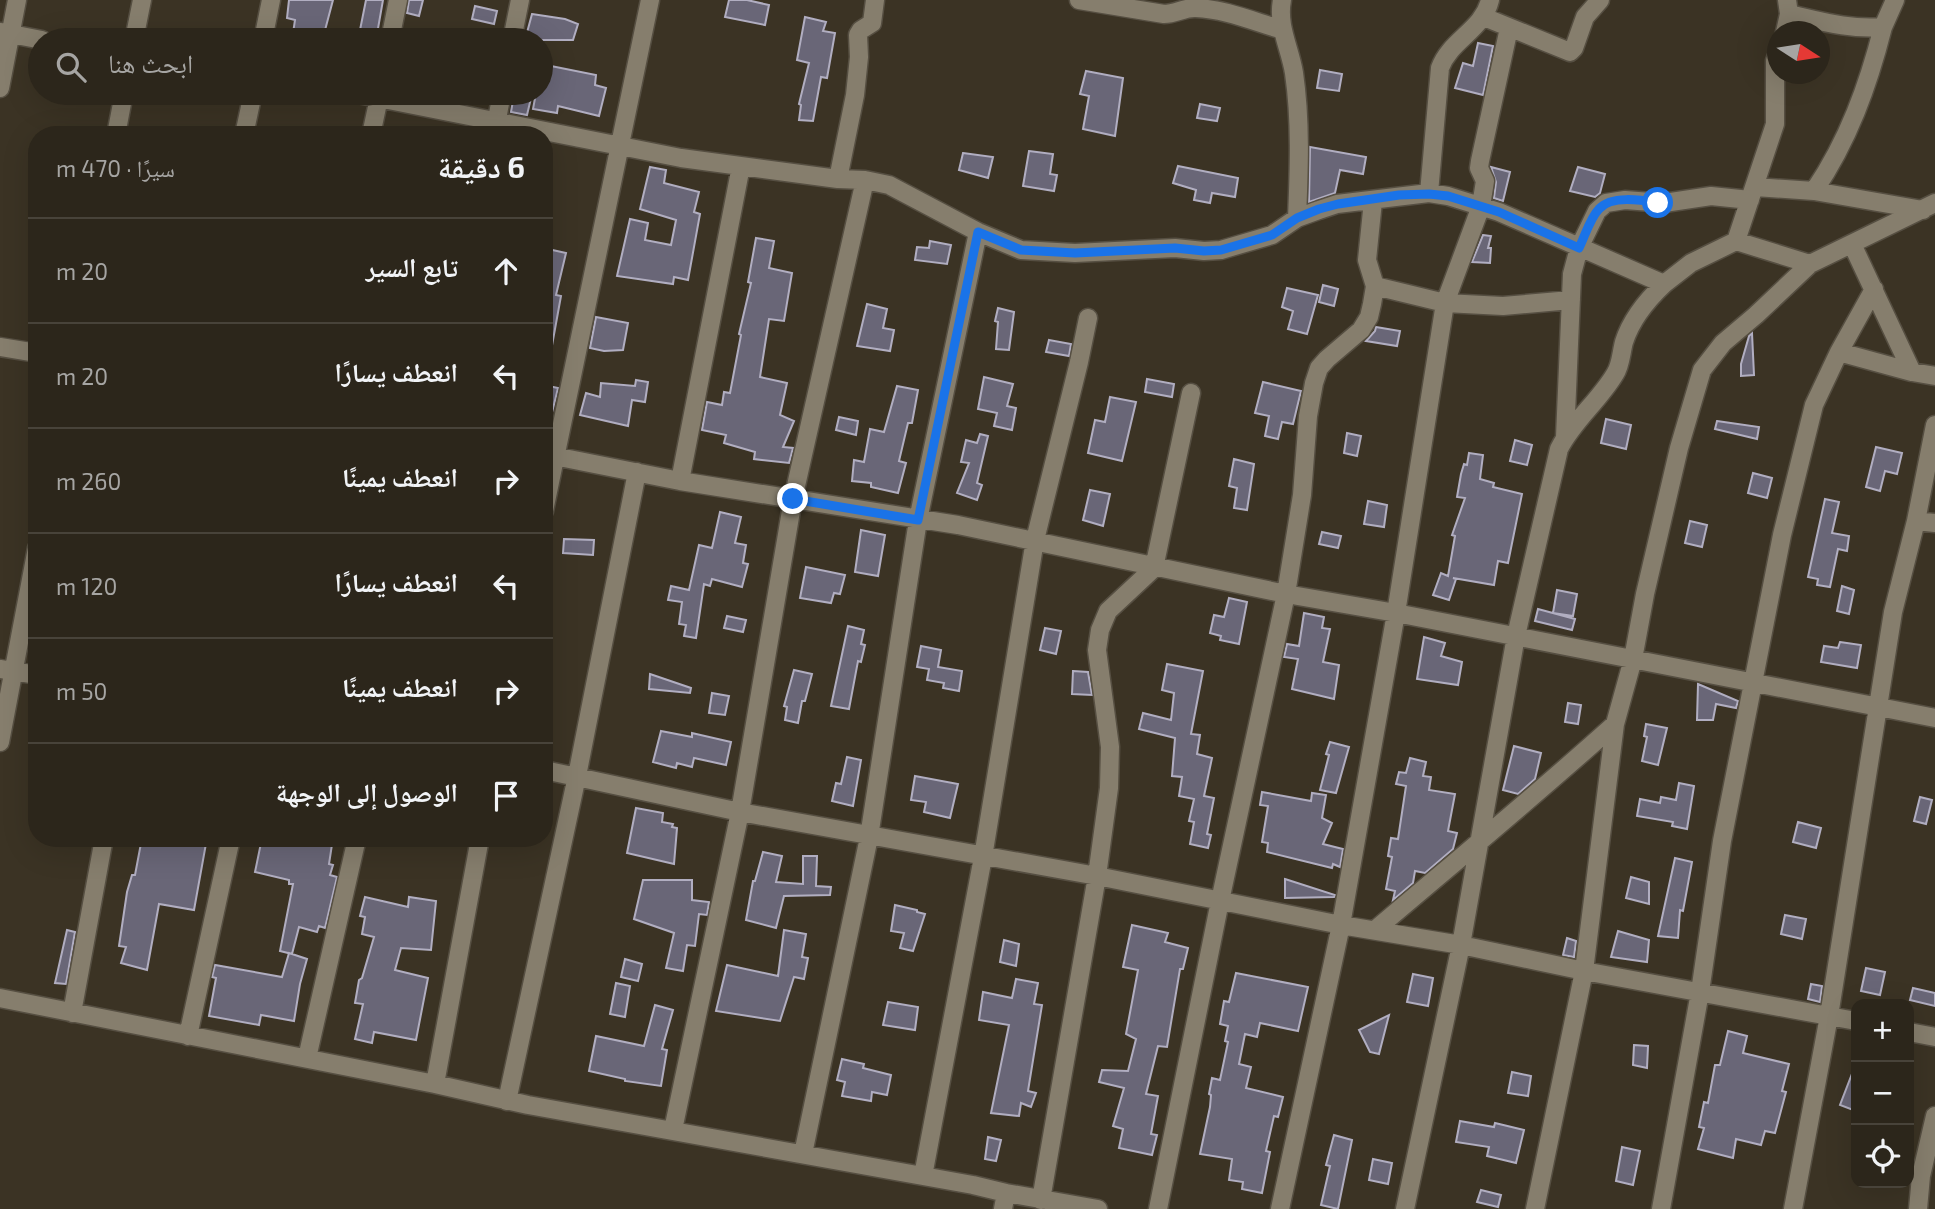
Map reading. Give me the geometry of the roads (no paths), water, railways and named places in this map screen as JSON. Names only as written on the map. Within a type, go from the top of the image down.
[{"type":"street","points":[[0,88],[5,33],[17,0]]},
{"type":"street","points":[[136,28],[142,0]]},
{"type":"street","points":[[265,28],[271,0]]},
{"type":"street","points":[[392,28],[398,0]]},
{"type":"street","points":[[514,28],[520,0]]},
{"type":"street","points":[[553,441],[650,0]]},
{"type":"street","points":[[838,179],[855,95],[858,35],[872,23],[875,0]]},
{"type":"street","points":[[1082,0],[1164,14],[1192,8],[1207,9],[1283,30]]},
{"type":"street","points":[[1282,0],[1280,19],[1294,70],[1297,98],[1297,218]]},
{"type":"street","points":[[1429,194],[1440,68],[1445,55],[1487,8],[1509,28],[1570,52],[1574,48],[1585,17],[1600,0]]},
{"type":"street","points":[[1814,191],[1845,140],[1866,87],[1883,27],[1895,0]]},
{"type":"street","points":[[1787,15],[1847,27],[1883,27]]},
{"type":"street","points":[[1280,1209],[1341,925],[1396,613],[1445,303],[1481,206],[1485,181],[1479,168],[1480,161],[1509,28]]},
{"type":"street","points":[[5,33],[28,37]]},
{"type":"street","points":[[1736,241],[1775,124],[1775,84]]},
{"type":"street","points":[[118,126],[122,105]]},
{"type":"street","points":[[246,126],[250,105]]},
{"type":"street","points":[[374,126],[377,105]]},
{"type":"street","points":[[414,105],[489,126]]},
{"type":"street","points":[[496,126],[500,105]]},
{"type":"street","points":[[553,135],[619,144],[681,158],[889,185],[978,232],[1021,250],[1075,253],[1175,248],[1212,251],[1238,247],[1272,235],[1297,218],[1338,204],[1373,201],[1399,195],[1448,196],[1542,230],[1664,284]]},
{"type":"street","points":[[680,481],[741,166]]},
{"type":"street","points":[[673,1130],[740,813],[793,499],[865,180]]},
{"type":"street","points":[[1565,437],[1572,274],[1579,248],[1597,211],[1606,203],[1625,200],[1664,203],[1718,195],[1814,191],[1929,206]]},
{"type":"street","points":[[1158,1209],[1286,594],[1302,495],[1308,416],[1314,383],[1319,369],[1327,359],[1361,330],[1369,317],[1375,286],[1367,260],[1373,201]]},
{"type":"street","points":[[1535,1209],[1584,971],[1615,724],[1633,659],[1645,594],[1679,448],[1702,370],[1723,343],[1756,316],[1810,264],[1929,206]]},
{"type":"street","points":[[803,1154],[869,837],[918,520],[978,232]]},
{"type":"street","points":[[1405,1209],[1461,945],[1516,636],[1559,449],[1565,437],[1604,392],[1618,371],[1628,331],[1648,299],[1691,263],[1736,241],[1810,264]]},
{"type":"street","points":[[1852,244],[1912,373]]},
{"type":"street","points":[[1375,286],[1445,303],[1503,306],[1571,300]]},
{"type":"street","points":[[1661,1209],[1700,992],[1722,841],[1782,534],[1820,388],[1874,289]]},
{"type":"street","points":[[923,1176],[983,857],[1035,540],[1088,318]]},
{"type":"street","points":[[0,346],[28,351]]},
{"type":"street","points":[[1839,352],[1912,373],[1935,376]]},
{"type":"street","points":[[1041,1200],[1097,876],[1109,788],[1110,747],[1097,650],[1100,630],[1108,611],[1154,568],[1191,393]]},
{"type":"street","points":[[1793,1209],[1829,1016],[1893,612],[1916,522],[1935,425]]},
{"type":"street","points":[[553,456],[680,481],[1035,540],[1154,568],[1935,718]]},
{"type":"street","points":[[507,1101],[577,776],[637,472]]},
{"type":"street","points":[[1916,522],[1935,523]]},
{"type":"street","points":[[0,742],[6,670],[28,583]]},
{"type":"street","points":[[6,670],[28,674]]},
{"type":"street","points":[[1375,930],[1529,801],[1615,724]]},
{"type":"street","points":[[553,772],[740,813],[1097,876],[1341,925],[1461,945],[1584,971],[1851,1020]]},
{"type":"street","points":[[72,1013],[102,847]]},
{"type":"street","points":[[188,1036],[229,847]]},
{"type":"street","points":[[307,1058],[355,847]]},
{"type":"street","points":[[435,1084],[478,847]]},
{"type":"street","points":[[0,998],[435,1084],[507,1101],[923,1176],[1004,1201],[1041,1200],[1098,1209]]},
{"type":"street","points":[[1914,1033],[1935,1037]]},
{"type":"street","points":[[1917,1209],[1921,1176],[1935,1116]]}]
